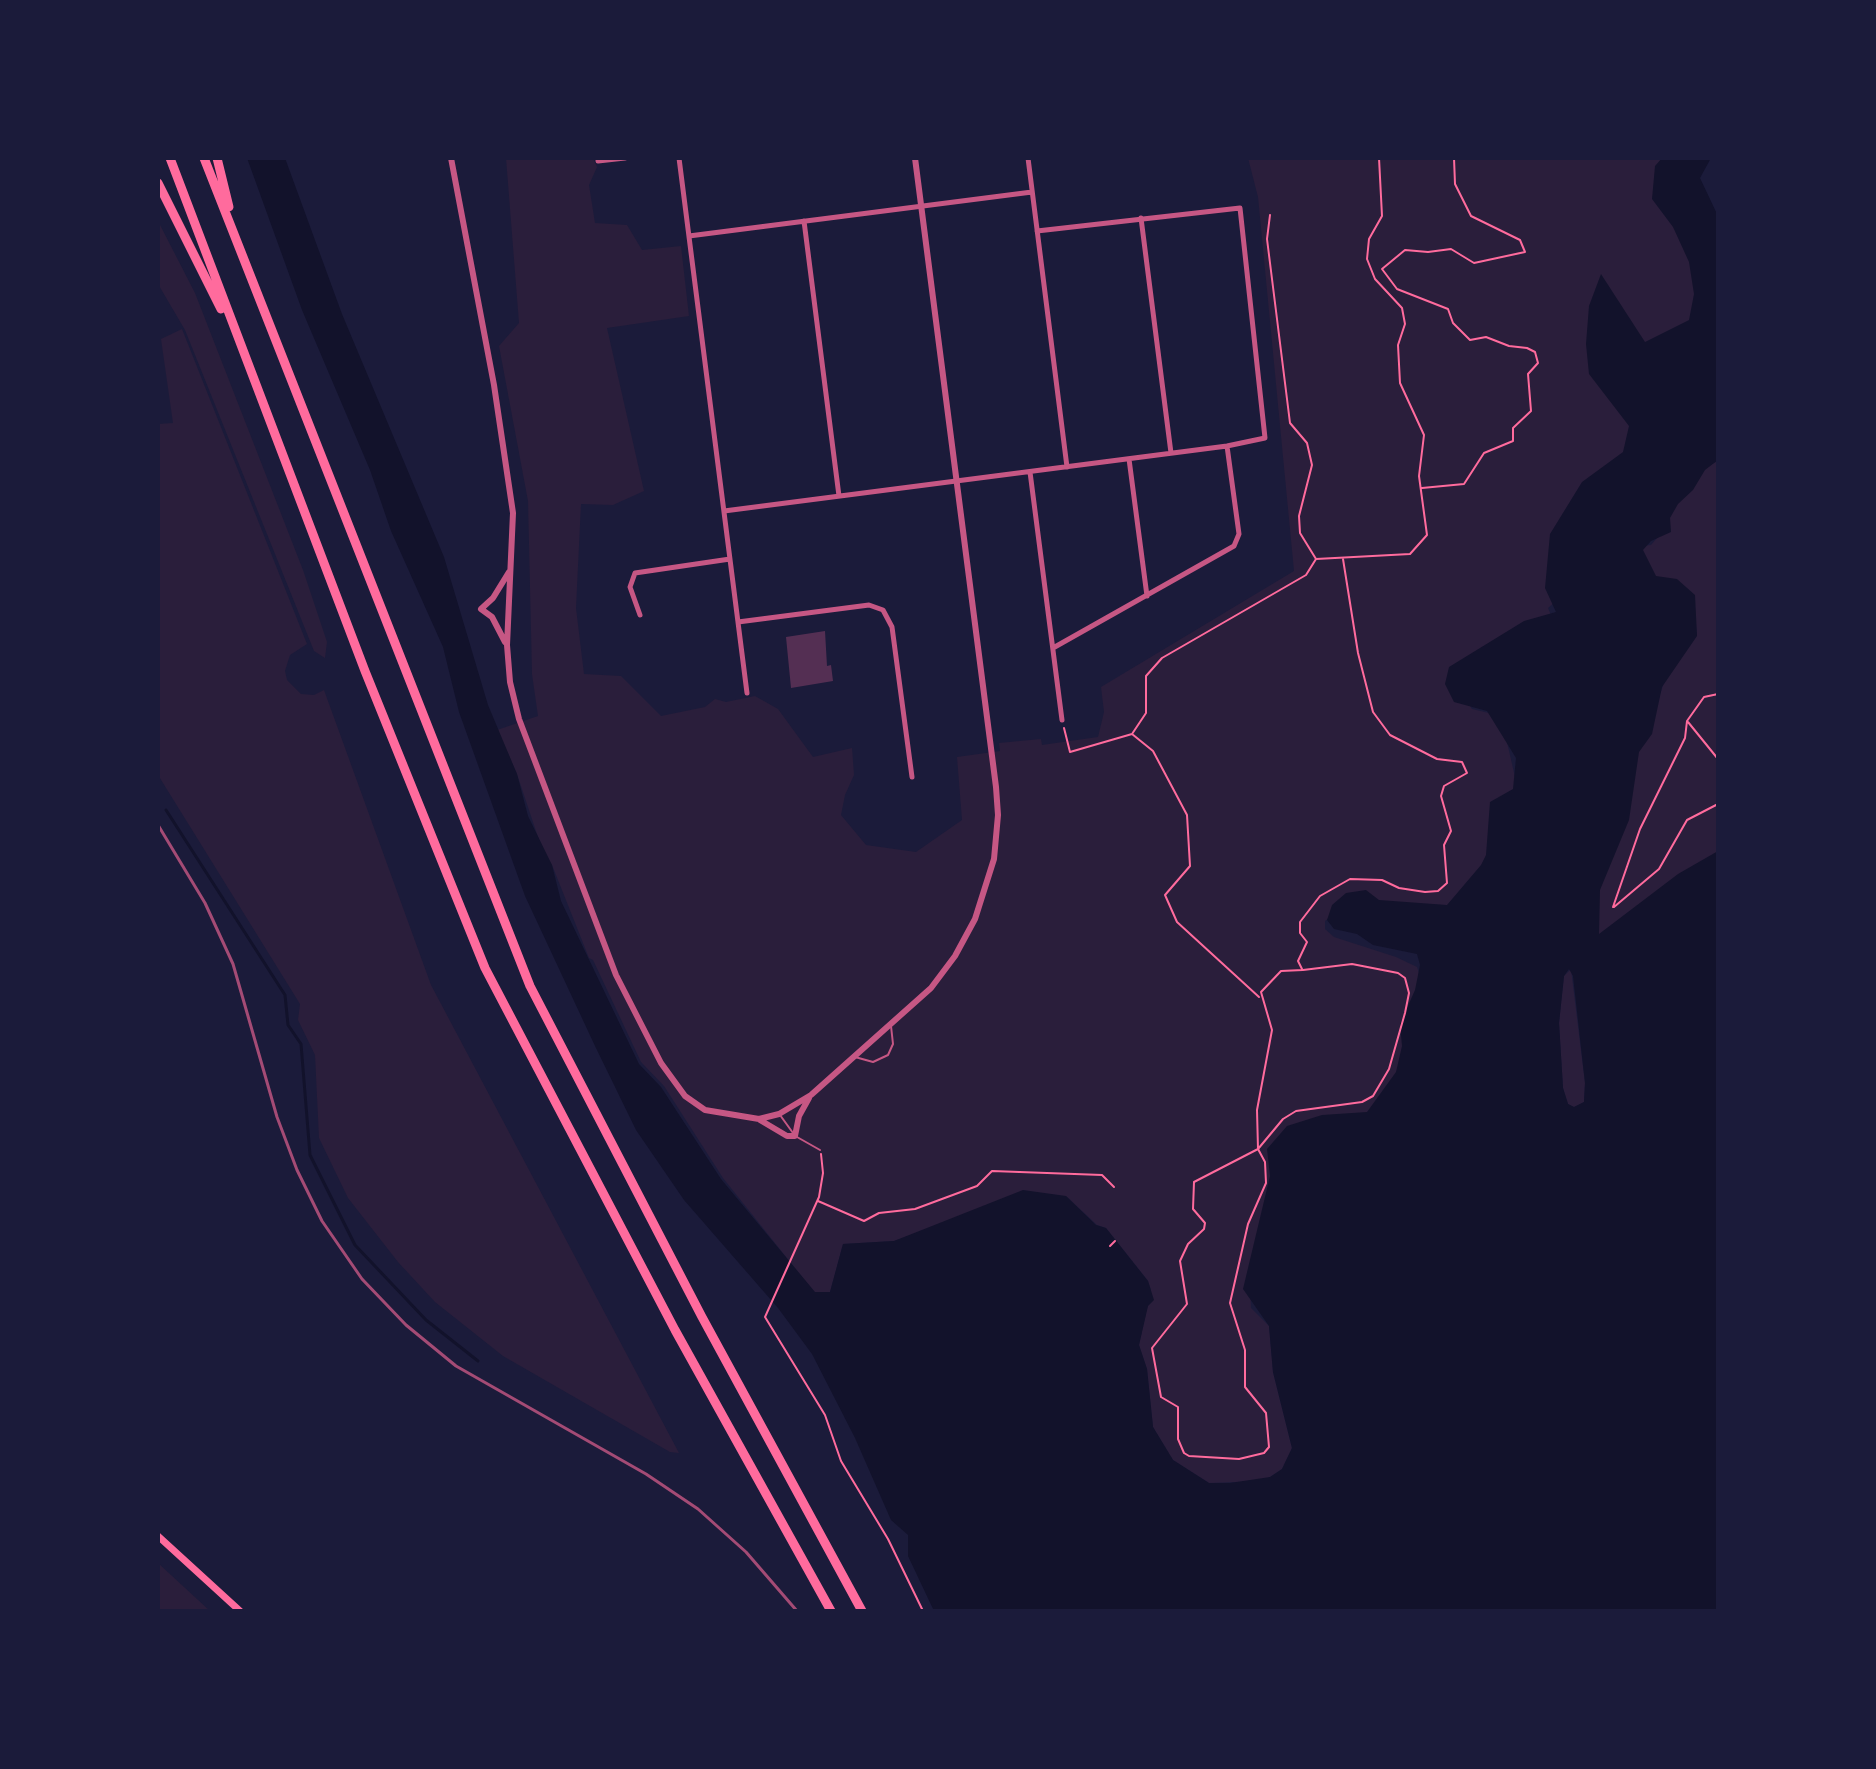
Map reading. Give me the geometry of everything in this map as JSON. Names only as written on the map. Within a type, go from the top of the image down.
[{"type":"highway","points":[[170,158],[353,641],[485,968],[675,1330],[831,1611]]},
{"type":"highway","points":[[204,158],[530,986],[702,1317],[862,1611]]},
{"type":"highway","points":[[217,158],[237,238]]},
{"type":"highway","points":[[158,183],[240,348]]},
{"type":"main road","points":[[158,1536],[240,1611]]},
{"type":"street","points":[[451,158],[508,469],[513,513],[507,645],[510,682],[519,719],[562,838],[616,975],[661,1063],[685,1096],[705,1110],[757,1119],[787,1136],[795,1136],[799,1116],[811,1095]]},
{"type":"street","points":[[598,161],[625,158]]},
{"type":"street","points":[[679,158],[747,693]]},
{"type":"street","points":[[757,1119],[779,1114],[811,1095],[931,988],[966,938],[983,901],[996,844],[996,787],[915,158]]},
{"type":"street","points":[[1028,158],[1067,467]]},
{"type":"street","points":[[689,236],[1032,192]]},
{"type":"street","points":[[724,511],[1227,446],[1265,438],[1240,208],[1235,206],[1037,231]]},
{"type":"street","points":[[1141,218],[1171,453]]},
{"type":"street","points":[[804,221],[839,496]]},
{"type":"street","points":[[1053,648],[1237,543],[1239,534],[1227,446]]},
{"type":"street","points":[[1129,459],[1147,596]]},
{"type":"street","points":[[1030,472],[1062,720]]},
{"type":"street","points":[[640,615],[630,587],[635,573],[730,559]]},
{"type":"street","points":[[507,645],[492,617],[481,609],[504,584],[511,568]]},
{"type":"street","points":[[738,622],[869,605],[883,610],[892,627],[912,777]]},
{"type":"lane","points":[[854,1057],[873,1062],[888,1055],[893,1044],[891,1025]]},
{"type":"lane","points":[[779,1114],[795,1136],[820,1150]]},
{"type":"path","points":[[1316,559],[1410,554],[1420,547],[1427,535],[1421,488],[1424,435],[1400,383],[1398,345],[1405,324],[1402,308],[1375,279],[1367,259],[1369,239],[1382,216],[1379,158]]},
{"type":"path","points":[[1421,488],[1464,484],[1484,453],[1513,441],[1513,428],[1531,411],[1528,374],[1538,363],[1535,352],[1527,348],[1509,346],[1486,337],[1470,340],[1453,323],[1448,309],[1397,289],[1382,269],[1405,250],[1428,252],[1451,249],[1474,263],[1525,252],[1520,240],[1471,216],[1455,184],[1454,158]]},
{"type":"path","points":[[1270,215],[1267,239],[1290,423],[1307,443],[1312,465],[1299,516],[1300,533],[1316,559]]},
{"type":"path","points":[[1062,720],[1070,752],[1132,734],[1146,713],[1146,676],[1162,658],[1306,575],[1316,559]]},
{"type":"path","points":[[1303,970],[1298,961],[1307,942],[1300,933],[1300,922],[1320,896],[1350,879],[1382,880],[1399,888],[1438,891],[1447,883],[1444,845],[1451,831],[1441,796],[1444,786],[1467,773],[1462,762],[1437,759],[1390,735],[1373,712],[1358,653],[1343,559]]},
{"type":"path","points":[[1718,694],[1704,697],[1687,721],[1685,738],[1640,829],[1613,907],[1622,904],[1659,869],[1687,820],[1718,804]]},
{"type":"path","points":[[1687,721],[1718,759]]},
{"type":"path","points":[[1132,734],[1153,751],[1187,815],[1190,866],[1165,895],[1177,922],[1260,997],[1272,1030],[1257,1110],[1258,1149],[1265,1162],[1266,1183],[1248,1224],[1230,1309],[1245,1350],[1245,1387],[1266,1413],[1269,1447],[1264,1453],[1239,1459],[1189,1456],[1184,1453],[1178,1439],[1178,1407],[1161,1397],[1152,1348],[1187,1304],[1180,1261],[1205,1223],[1193,1209],[1194,1182],[1258,1149],[1283,1119],[1296,1111],[1362,1102],[1373,1096],[1389,1069],[1409,993],[1405,978],[1398,973],[1352,964],[1281,971],[1263,988],[1260,997]]},
{"type":"path","points":[[820,1150],[823,1173],[817,1201],[790,1255],[769,1305],[766,1322],[825,1415],[841,1461],[888,1539],[923,1611]]},
{"type":"path","points":[[817,1201],[864,1221],[879,1213],[915,1209],[977,1186],[992,1171],[1102,1175],[1114,1187]]},
{"type":"path","points":[[1110,1246],[1115,1241]]},
{"type":"shaded area","points":[[247,158],[285,158],[342,314],[444,557],[488,705],[517,774],[528,816],[552,865],[561,901],[639,1064],[661,1087],[721,1179],[815,1292],[830,1292],[843,1244],[894,1241],[1023,1190],[1066,1196],[1096,1225],[1106,1228],[1148,1281],[1154,1300],[1148,1306],[1139,1345],[1147,1369],[1153,1427],[1173,1460],[1209,1483],[1230,1483],[1270,1477],[1282,1469],[1292,1448],[1273,1372],[1269,1326],[1243,1289],[1270,1176],[1267,1149],[1287,1126],[1322,1115],[1367,1112],[1396,1072],[1402,1046],[1400,1024],[1415,990],[1420,965],[1417,954],[1373,945],[1357,934],[1334,929],[1327,920],[1332,905],[1346,893],[1366,890],[1379,900],[1447,905],[1481,865],[1486,855],[1490,802],[1513,789],[1516,758],[1487,711],[1454,702],[1445,684],[1449,667],[1524,621],[1556,612],[1545,588],[1550,534],[1582,482],[1623,452],[1629,426],[1589,374],[1586,344],[1589,306],[1601,274],[1645,342],[1689,320],[1694,294],[1689,262],[1673,227],[1652,199],[1655,166],[1662,158],[1711,158],[1700,178],[1718,216],[1718,460],[1705,470],[1693,490],[1678,504],[1670,518],[1671,532],[1651,541],[1643,550],[1656,576],[1677,579],[1695,595],[1697,636],[1662,687],[1652,734],[1639,752],[1629,820],[1600,890],[1599,934],[1678,874],[1718,851],[1718,1611],[934,1611],[908,1556],[908,1535],[891,1520],[855,1438],[812,1354],[778,1308],[684,1200],[636,1130],[595,1046],[525,896],[459,712],[443,647],[391,531],[370,470],[302,310]],"holes":[[[1569,969],[1573,976],[1585,1083],[1584,1102],[1574,1107],[1568,1104],[1563,1088],[1559,1023],[1564,976]]]},
{"type":"shaded area","points":[[506,158],[593,158],[597,167],[589,185],[595,223],[627,225],[642,250],[681,246],[689,316],[607,328],[644,491],[613,505],[581,504],[576,608],[584,674],[621,676],[661,716],[705,707],[715,699],[726,702],[755,696],[778,709],[813,757],[852,748],[854,775],[841,815],[866,845],[916,852],[962,820],[957,757],[1000,751],[999,743],[1041,739],[1042,745],[1098,737],[1104,712],[1101,687],[1294,571],[1258,197],[1248,158],[1690,158],[1704,323],[1642,445],[1555,602],[1548,608],[1554,622],[1460,690],[1472,709],[1493,714],[1507,742],[1516,797],[1484,862],[1455,905],[1346,906],[1325,921],[1325,929],[1334,937],[1396,957],[1417,967],[1419,973],[1402,1080],[1250,1278],[1251,1308],[1269,1326],[1273,1372],[1292,1448],[1282,1469],[1270,1477],[1263,1481],[1209,1483],[1173,1460],[1153,1427],[1147,1369],[1139,1345],[1151,1290],[1148,1281],[1106,1228],[1097,1225],[1066,1196],[943,1224],[894,1241],[843,1244],[830,1292],[814,1292],[723,1178],[664,1086],[641,1062],[593,960],[589,958],[552,865],[542,849],[517,774],[497,730],[538,716],[532,674],[528,501],[499,346],[519,323]]},
{"type":"shaded area","points":[[158,221],[195,293],[303,570],[327,642],[325,658],[314,651],[185,330],[158,284]]},
{"type":"shaded area","points":[[182,329],[307,644],[290,655],[285,671],[287,680],[301,694],[314,695],[324,690],[431,985],[679,1453],[670,1452],[503,1356],[435,1302],[398,1262],[348,1198],[319,1138],[315,1055],[298,1020],[300,1004],[158,775],[158,424],[173,423],[161,339]]},
{"type":"shaded area","points":[[1718,391],[1718,861],[1619,932],[1587,940],[1618,788],[1646,738],[1668,670],[1697,634],[1693,605],[1647,588],[1640,546],[1651,545],[1657,538],[1654,531],[1703,467],[1716,462]]},
{"type":"shaded area","points":[[1571,969],[1585,1083],[1584,1102],[1574,1107],[1568,1104],[1563,1088],[1559,1023],[1564,976]]},
{"type":"shaded area","points":[[158,1563],[210,1611],[158,1611]]},
{"type":"building","points":[[825,631],[827,666],[831,665],[833,681],[791,688],[786,637]]},
{"type":"waterway","points":[[166,810],[285,995],[288,1025],[301,1044],[310,1155],[355,1245],[426,1320],[478,1361]]},
{"type":"railway","points":[[158,825],[205,903],[233,964],[277,1117],[297,1170],[322,1221],[362,1279],[406,1325],[456,1366],[646,1474],[698,1509],[746,1552],[797,1611]]}]
